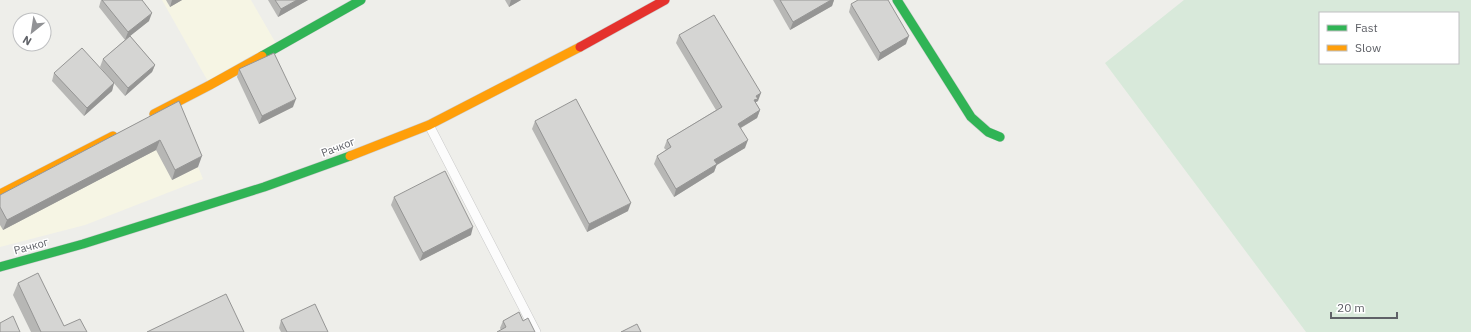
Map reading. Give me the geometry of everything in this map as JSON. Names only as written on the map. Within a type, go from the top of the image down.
[{"type":"main road","points":[[147,118],[210,85],[361,0]]},
{"type":"main road","name":"Рачког","points":[[0,267],[83,244],[264,187],[327,165],[429,125],[545,66],[665,0]]},
{"type":"main road","points":[[897,0],[971,117],[993,136],[1000,137]]},
{"type":"main road","points":[[0,194],[119,132]]},
{"type":"lane","points":[[429,125],[536,332]]},
{"type":"shaded area","points":[[162,0],[251,0],[278,47],[210,85]]},
{"type":"shaded area","points":[[1184,0],[1471,0],[1471,332],[1306,332],[1105,63]]},
{"type":"shaded area","points":[[176,111],[203,179],[85,225],[0,247],[0,203]]},
{"type":"building","points":[[102,0],[142,0],[152,13],[128,32]]},
{"type":"building","points":[[275,0],[297,0],[281,9]]},
{"type":"building","points":[[780,0],[831,0],[793,22]]},
{"type":"building","points":[[858,0],[888,0],[909,36],[880,53],[851,4]]},
{"type":"building","points":[[714,15],[761,93],[756,96],[758,99],[754,100],[760,110],[738,124],[748,140],[714,160],[717,164],[676,189],[657,156],[671,147],[667,140],[722,107],[679,35]]},
{"type":"building","points":[[130,36],[155,65],[128,88],[103,59]]},
{"type":"building","points":[[82,48],[114,83],[87,108],[54,73]]},
{"type":"building","points":[[274,53],[296,99],[262,116],[239,69]]},
{"type":"building","points":[[576,99],[631,203],[589,224],[535,121]]},
{"type":"building","points":[[179,101],[202,156],[175,170],[160,140],[7,220],[0,207],[0,195]]},
{"type":"building","points":[[445,171],[473,227],[423,253],[394,197]]},
{"type":"building","points":[[38,273],[64,326],[80,319],[87,332],[41,332],[18,283]]},
{"type":"building","points":[[226,294],[244,332],[147,332]]},
{"type":"building","points":[[315,304],[328,332],[287,332],[281,320]]},
{"type":"building","points":[[519,312],[523,321],[528,318],[535,332],[497,332],[506,327],[503,321]]},
{"type":"building","points":[[13,316],[20,332],[0,332],[0,323]]},
{"type":"building","points":[[637,324],[641,332],[621,332]]},
{"type":"traffic: fast","points":[[262,56],[361,0]]},
{"type":"traffic: fast","points":[[897,0],[971,117],[988,132],[1000,137]]},
{"type":"traffic: fast","points":[[0,267],[83,244],[264,187],[350,156]]},
{"type":"traffic: slow","points":[[350,156],[429,125],[580,47]]},
{"type":"traffic: slow","points":[[154,114],[262,56]]},
{"type":"traffic: slow","points":[[0,194],[113,136]]},
{"type":"traffic: jam","points":[[580,47],[665,0]]}]
